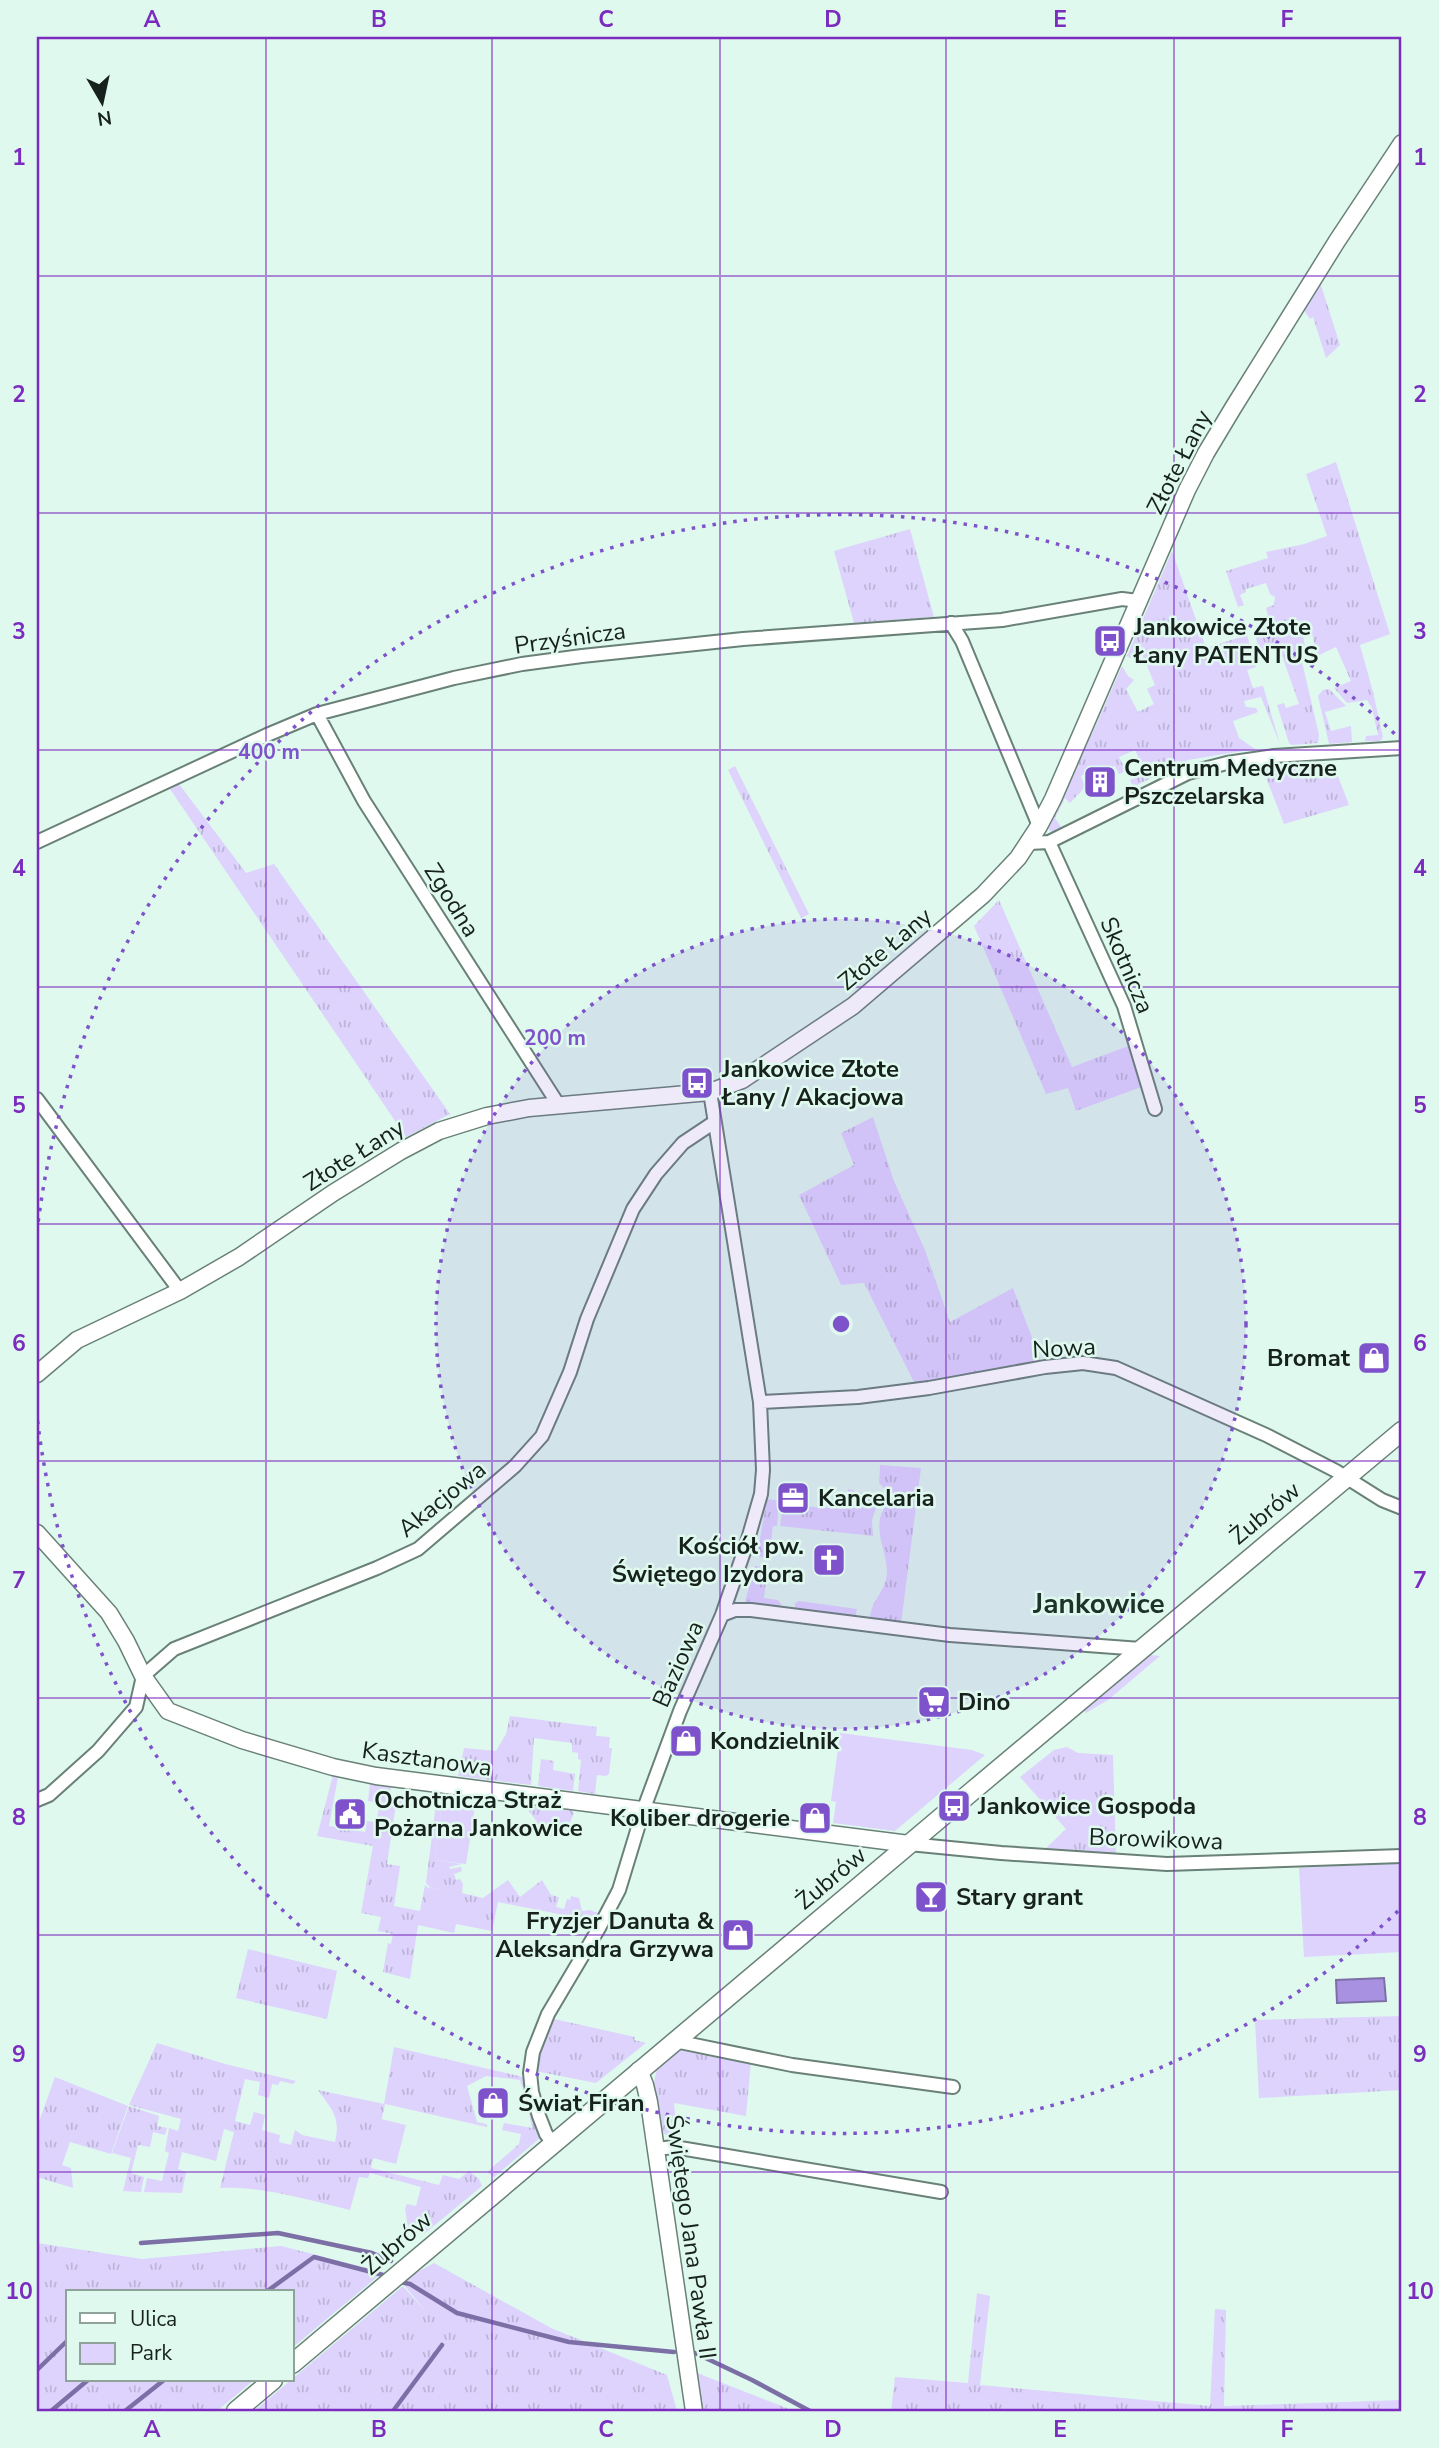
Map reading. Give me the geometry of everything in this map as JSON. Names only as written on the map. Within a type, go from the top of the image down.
[{"type":"main road","name":"Żubrów","points":[[294,2362],[1402,1431]]},
{"type":"main road","points":[[236,2411],[271,2382]]},
{"type":"street","name":"Złote Łany","points":[[37,1374],[76,1340],[180,1291],[239,1258],[333,1193],[439,1131],[487,1116],[558,1104],[710,1092],[742,1080],[853,1006],[983,895],[1009,868],[1039,826],[1206,453],[1402,143]]},
{"type":"street","name":"Przyśnicza","points":[[37,842],[317,714],[454,678],[534,663],[754,638],[1002,620],[1122,598],[1138,601]]},
{"type":"street","points":[[951,623],[962,641],[1039,826]]},
{"type":"street","name":"Zgodna","points":[[317,714],[364,801],[558,1104]]},
{"type":"street","points":[[1029,842],[1049,842],[1188,773],[1227,763],[1274,756],[1402,748]]},
{"type":"street","name":"Skotnicza","points":[[1049,842],[1125,1006],[1155,1109]]},
{"type":"street","name":"Baziowa","points":[[553,2143],[539,2116],[530,2073],[533,2052],[548,2014],[619,1890],[643,1811],[681,1708],[722,1615],[761,1494],[761,1402],[710,1092]]},
{"type":"street","points":[[37,1099],[180,1291]]},
{"type":"street","name":"Akacjowa","points":[[143,1676],[174,1649],[418,1549],[516,1466],[542,1436],[570,1372],[587,1319],[633,1209],[656,1174],[683,1143],[713,1123]]},
{"type":"street","name":"Nowa","points":[[761,1402],[893,1393],[1083,1363],[1116,1368],[1266,1435],[1336,1471],[1382,1500],[1402,1508]]},
{"type":"street","name":"Kasztanowa","points":[[37,1533],[109,1613],[143,1676],[168,1711],[242,1740],[333,1767],[376,1776],[909,1844]]},
{"type":"street","points":[[722,1615],[736,1610],[751,1610],[950,1635],[1141,1649]]},
{"type":"street","points":[[37,1800],[49,1795],[98,1751],[136,1707],[143,1676]]},
{"type":"street","name":"Borowikowa","points":[[909,1844],[1167,1864],[1402,1856]]},
{"type":"street","points":[[676,2041],[792,2065],[953,2087]]},
{"type":"street","name":"Świętego Jana Pawła II","points":[[639,2070],[645,2085],[656,2148],[694,2411]]},
{"type":"street","points":[[656,2148],[674,2147],[942,2192]]},
{"type":"green space","points":[[1320,282],[1340,345],[1326,358],[1313,317],[1310,319],[1303,309]]},
{"type":"green space","points":[[1336,462],[1390,634],[1360,645],[1383,737],[1380,741],[1365,741],[1366,736],[1378,735],[1372,708],[1367,700],[1347,703],[1334,688],[1351,681],[1336,647],[1317,656],[1312,633],[1303,635],[1305,647],[1299,649],[1319,735],[1318,743],[1292,745],[1289,743],[1277,705],[1284,703],[1286,708],[1299,704],[1279,647],[1260,653],[1256,638],[1258,631],[1271,627],[1266,608],[1274,605],[1275,597],[1270,594],[1266,583],[1246,589],[1246,592],[1240,595],[1244,605],[1238,607],[1226,571],[1268,558],[1266,552],[1327,536],[1306,474]]},
{"type":"green space","points":[[910,529],[934,617],[854,623],[834,551]]},
{"type":"green space","points":[[1172,551],[1206,648],[1247,635],[1256,667],[1247,670],[1253,688],[1263,686],[1280,744],[1261,697],[1244,701],[1246,707],[1256,708],[1258,712],[1233,721],[1239,738],[1255,749],[1188,760],[1133,787],[1130,780],[1146,773],[1135,750],[1119,757],[1126,771],[1119,774],[1115,766],[1106,770],[1103,765],[1081,776],[1085,787],[1070,803],[1065,798],[1055,818],[1063,830],[1051,832],[1047,827],[1122,666],[1134,680],[1126,689],[1138,712],[1154,704],[1147,689],[1155,685],[1142,654],[1130,658],[1127,656]]},
{"type":"green space","points":[[1329,689],[1346,706],[1325,712],[1331,731],[1351,726],[1352,742],[1329,744],[1318,696],[1323,690]]},
{"type":"green space","points":[[1333,763],[1349,805],[1284,824],[1262,767]]},
{"type":"green space","points":[[735,766],[809,914],[801,918],[728,770]]},
{"type":"green space","points":[[179,784],[246,873],[274,864],[450,1114],[406,1137],[170,789]]},
{"type":"green space","points":[[999,900],[1072,1067],[1131,1045],[1144,1086],[1076,1111],[1068,1088],[1046,1094],[974,926]]},
{"type":"green space","points":[[873,1117],[894,1181],[925,1250],[950,1322],[1013,1288],[1040,1358],[1040,1366],[916,1386],[864,1283],[841,1285],[799,1195],[854,1165],[841,1133]]},
{"type":"green space","points":[[880,1465],[921,1468],[901,1624],[870,1620],[887,1572],[879,1523],[893,1497],[879,1483]]},
{"type":"green space","points":[[848,1489],[875,1497],[878,1502],[872,1520],[873,1536],[780,1526],[783,1505],[846,1509]]},
{"type":"green space","points":[[767,1499],[779,1501],[777,1526],[773,1526],[769,1558],[757,1556]]},
{"type":"green space","points":[[755,1566],[768,1567],[764,1598],[778,1600],[781,1604],[779,1609],[744,1605]]},
{"type":"green space","points":[[799,1601],[857,1609],[855,1619],[795,1611],[795,1603]]},
{"type":"green space","points":[[1141,1654],[1160,1656],[1108,1700],[1086,1713],[1083,1707]]},
{"type":"green space","points":[[510,1716],[597,1727],[596,1736],[610,1737],[609,1748],[612,1748],[609,1774],[597,1775],[595,1794],[578,1791],[581,1760],[578,1759],[578,1753],[572,1752],[572,1743],[534,1738],[531,1785],[458,1776],[464,1748],[496,1751],[506,1734]]},
{"type":"green space","points":[[840,1733],[972,1750],[985,1755],[895,1831],[833,1823],[836,1802],[831,1801]]},
{"type":"green space","points":[[1067,1747],[1078,1753],[1113,1755],[1116,1856],[1042,1852],[1066,1829],[1020,1777],[1054,1750]]},
{"type":"green space","points":[[541,1759],[554,1761],[553,1770],[575,1774],[573,1791],[538,1786]]},
{"type":"green space","points":[[333,1775],[338,1777],[329,1826],[365,1832],[367,1821],[376,1822],[380,1803],[368,1801],[370,1783],[391,1787],[389,1797],[429,1802],[428,1807],[396,1804],[387,1864],[400,1866],[394,1906],[420,1911],[425,1885],[429,1889],[424,1917],[480,1927],[451,1904],[452,1893],[430,1887],[426,1883],[436,1803],[442,1803],[435,1860],[462,1864],[449,1867],[461,1867],[462,1871],[454,1874],[456,1880],[460,1879],[463,1884],[462,1893],[483,1898],[508,1880],[520,1897],[542,1880],[551,1895],[559,1897],[556,1907],[564,1909],[571,1896],[579,1898],[582,1911],[598,1913],[594,1921],[498,1902],[492,1931],[456,1924],[454,1933],[418,1925],[410,1979],[383,1972],[388,1943],[391,1944],[393,1934],[378,1931],[381,1917],[361,1913],[373,1846],[317,1836]]},
{"type":"green space","points":[[442,1803],[475,1807],[466,1864],[435,1860]]},
{"type":"green space","points":[[536,1806],[571,1810],[574,1813],[568,1828],[558,1836],[547,1836],[527,1808],[519,1808]]},
{"type":"green space","points":[[1402,1862],[1402,1952],[1304,1957],[1299,1868]]},
{"type":"green space","points":[[429,1887],[453,1893],[451,1904],[484,1910],[480,1928],[423,1917]]},
{"type":"green space","points":[[248,1949],[337,1971],[327,2019],[236,1998]]},
{"type":"green space","points":[[1402,2016],[1402,2090],[1259,2098],[1255,2020]]},
{"type":"green space","points":[[554,2019],[635,2037],[634,2040],[646,2043],[596,2083],[535,2071],[542,2044]]},
{"type":"green space","points":[[157,2043],[225,2064],[296,2081],[293,2084],[280,2081],[278,2085],[272,2084],[269,2098],[258,2095],[260,2082],[245,2079],[235,2121],[250,2125],[254,2112],[265,2115],[262,2130],[280,2135],[279,2142],[291,2145],[295,2130],[302,2135],[335,2142],[336,2120],[318,2090],[384,2104],[394,2047],[519,2076],[525,2086],[522,2087],[520,2080],[486,2076],[467,2086],[477,2122],[486,2124],[487,2127],[385,2104],[371,2168],[439,2185],[443,2175],[459,2179],[469,2171],[479,2179],[482,2186],[424,2234],[408,2227],[405,2209],[407,2204],[416,2206],[421,2187],[370,2173],[368,2178],[359,2177],[350,2210],[269,2191],[220,2188],[234,2132],[224,2129],[216,2161],[182,2152],[178,2169],[186,2172],[182,2193],[144,2192],[147,2178],[162,2181],[169,2153],[165,2151],[169,2128],[178,2131],[181,2119],[129,2105]]},
{"type":"green space","points":[[689,2047],[751,2061],[746,2116],[674,2103],[678,2144],[662,2132],[654,2080],[657,2069],[664,2060]]},
{"type":"green space","points":[[55,2077],[128,2106],[111,2154],[70,2142],[62,2165],[71,2168],[73,2188],[37,2177],[37,2127]]},
{"type":"green space","points":[[530,2103],[540,2138],[494,2177],[487,2172],[519,2144],[521,2134],[502,2130],[504,2123],[532,2128],[527,2104]]},
{"type":"green space","points":[[129,2106],[159,2116],[157,2126],[167,2128],[165,2135],[153,2132],[150,2147],[138,2145],[131,2173],[144,2177],[141,2192],[123,2191],[131,2158],[112,2153]]},
{"type":"green space","points":[[381,2119],[406,2125],[396,2164],[373,2158]]},
{"type":"green space","points":[[37,2243],[142,2259],[281,2246],[383,2272],[294,2346],[294,2290],[66,2290],[66,2382],[252,2382],[217,2411],[37,2411]]},
{"type":"green space","points":[[434,2263],[551,2328],[667,2375],[677,2411],[254,2411],[289,2382],[294,2382],[294,2377],[403,2286],[427,2313],[401,2281]]},
{"type":"green space","points":[[977,2293],[990,2296],[980,2385],[1210,2406],[1215,2309],[1226,2310],[1224,2406],[1402,2400],[1402,2411],[891,2411],[895,2377],[968,2383]]},
{"type":"green space","points":[[692,2371],[794,2411],[699,2411]]},
{"type":"shaded area","points":[[1384,1978],[1386,2001],[1337,2003],[1336,1980]]},
{"type":"waterway","points":[[141,2243],[278,2233],[372,2253],[391,2261]]},
{"type":"waterway","points":[[269,2290],[314,2257],[383,2275]]},
{"type":"waterway","points":[[400,2282],[410,2284],[457,2313],[569,2342],[674,2352]]},
{"type":"waterway","points":[[37,2370],[66,2342]]},
{"type":"waterway","points":[[393,2411],[442,2345]]},
{"type":"waterway","points":[[695,2353],[810,2411]]},
{"type":"waterway","points":[[51,2411],[86,2382]]},
{"type":"waterway","points":[[125,2411],[161,2382]]},
{"type":"place","name":"Jankowice Złote Łany PATENTUS","points":[[1110,641]]},
{"type":"place","name":"Centrum Medyczne Pszczelarska","points":[[1100,782]]},
{"type":"place","name":"Jankowice Złote Łany / Akacjowa","points":[[697,1083]]},
{"type":"place","name":"Bromat","points":[[1374,1358]]},
{"type":"place","name":"Kancelaria","points":[[793,1498]]},
{"type":"place","name":"Kościół pw. Świętego Izydora","points":[[829,1560]]},
{"type":"place","name":"Dino","points":[[934,1702]]},
{"type":"place","name":"Kondzielnik","points":[[686,1741]]},
{"type":"place","name":"Jankowice Gospoda","points":[[954,1806]]},
{"type":"place","name":"Ochotnicza Straż Pożarna Jankowice","points":[[350,1814]]},
{"type":"place","name":"Koliber drogerie","points":[[815,1818]]},
{"type":"place","name":"Stary grant","points":[[931,1897]]},
{"type":"place","name":"Fryzjer Danuta & Aleksandra Grzywa","points":[[738,1935]]},
{"type":"place","name":"Świat Firan","points":[[493,2103]]},
{"type":"district","name":"Jankowice","points":[[1099,1604]]}]
